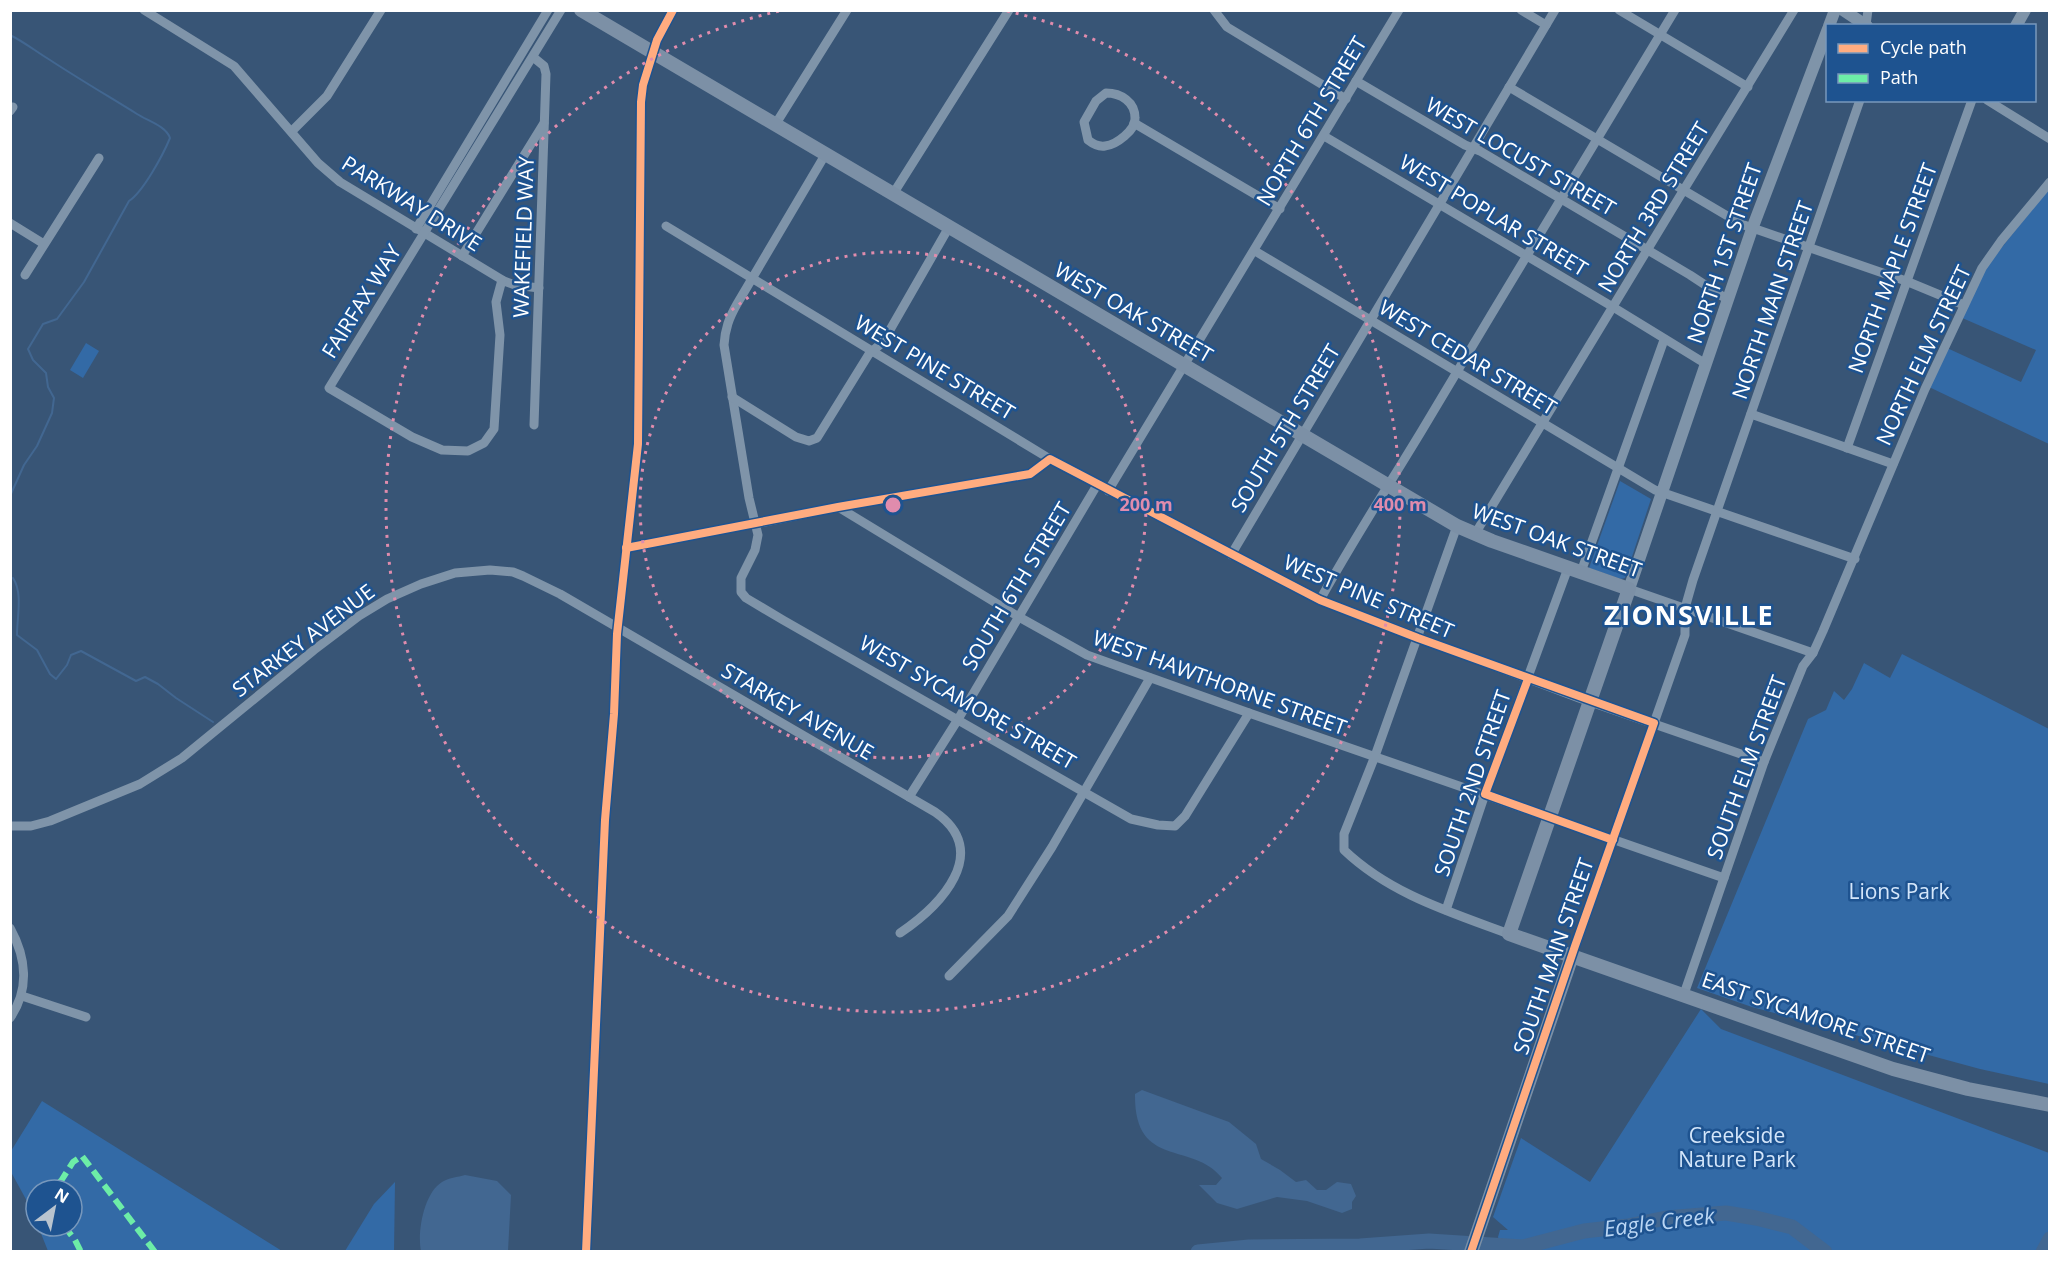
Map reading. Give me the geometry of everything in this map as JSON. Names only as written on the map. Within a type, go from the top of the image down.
[{"type":"main road","name":"WEST OAK STREET","points":[[581,10],[1457,526],[1629,589]]},
{"type":"main road","points":[[1572,956],[1509,934],[1629,589]]},
{"type":"main road","name":"EAST SYCAMORE STREET","points":[[1572,956],[1893,1069],[1968,1089],[2049,1105]]},
{"type":"main road","name":"SOUTH MAIN STREET","points":[[1471,1251],[1572,956]]},
{"type":"street","name":"PARKWAY DRIVE","points":[[144,10],[234,66],[318,163],[340,182],[502,280],[514,285],[539,288]]},
{"type":"street","points":[[292,131],[332,89],[381,10]]},
{"type":"street","points":[[420,231],[548,10]]},
{"type":"street","points":[[420,231],[561,10]]},
{"type":"street","points":[[775,125],[847,10]]},
{"type":"street","points":[[893,194],[1009,10]]},
{"type":"street","points":[[1214,10],[1227,27],[1346,99]]},
{"type":"street","name":"NORTH 6TH STREET","points":[[1255,250],[1399,10]]},
{"type":"street","points":[[1521,10],[1546,25]]},
{"type":"street","name":"SOUTH 5TH STREET","points":[[1231,555],[1555,10]]},
{"type":"street","points":[[1619,10],[1748,87]]},
{"type":"street","points":[[1320,600],[1354,539],[1675,10]]},
{"type":"street","name":"NORTH 3RD STREET","points":[[1475,534],[1794,10]]},
{"type":"street","points":[[1843,10],[1864,24]]},
{"type":"street","points":[[2017,24],[2025,10]]},
{"type":"street","name":"NORTH 1ST STREET","points":[[1629,589],[1752,229],[1826,32]]},
{"type":"street","name":"WAKEFIELD WAY","points":[[532,57],[544,66],[546,74],[534,425]]},
{"type":"street","name":"WEST LOCUST STREET","points":[[1356,81],[1480,151],[1690,275],[1728,300]]},
{"type":"street","points":[[1509,87],[1683,191],[1752,229],[1906,281],[1964,305]]},
{"type":"street","points":[[1106,93],[1116,93],[1125,98],[1131,106],[1136,119],[1134,123],[1122,138],[1104,146],[1095,145],[1088,140],[1083,122],[1096,101],[1106,93]]},
{"type":"street","name":"NORTH MAIN STREET","points":[[1716,511],[1859,102]]},
{"type":"street","name":"NORTH MAPLE STREET","points":[[1847,448],[1971,102]]},
{"type":"street","points":[[1990,102],[2049,139]]},
{"type":"street","points":[[462,256],[544,123]]},
{"type":"street","points":[[1134,123],[1280,209]]},
{"type":"street","name":"WEST POPLAR STREET","points":[[1324,136],[1706,364]]},
{"type":"street","points":[[825,155],[728,320],[725,331],[724,345],[732,397],[755,524],[838,507],[1030,474],[1050,459]]},
{"type":"street","points":[[25,274],[99,158]]},
{"type":"street","name":"NORTH ELM STREET","points":[[1855,559],[1893,464],[1964,305],[1990,256],[2049,182]]},
{"type":"street","points":[[10,223],[44,244]]},
{"type":"street","name":"WEST PINE STREET","points":[[666,226],[1050,459],[1320,600],[1590,702],[1764,762]]},
{"type":"street","points":[[732,397],[796,437],[809,441],[817,438],[824,431],[866,359],[883,342],[949,227]]},
{"type":"street","name":"FAIRFAX WAY","points":[[420,231],[329,388],[412,437],[442,450],[468,451],[484,443],[494,429],[496,412],[500,335],[496,302],[502,280]]},
{"type":"street","points":[[1108,491],[1255,250]]},
{"type":"street","name":"WEST CEDAR STREET","points":[[1255,250],[1618,469],[1662,493],[1855,559]]},
{"type":"street","name":"SOUTH 2ND STREET","points":[[1446,910],[1485,794],[1528,678],[1618,469],[1664,339]]},
{"type":"street","points":[[1751,414],[1893,464]]},
{"type":"street","name":"SOUTH 6TH STREET","points":[[909,797],[957,721],[1097,485]]},
{"type":"street","name":"WEST HAWTHORNE STREET","points":[[838,507],[1019,617],[1087,655],[1724,879]]},
{"type":"street","name":"SOUTH MAIN STREET","points":[[1572,956],[1684,635],[1685,609],[1716,511]]},
{"type":"street","name":"WEST SYCAMORE STREET","points":[[755,524],[758,535],[757,543],[740,584],[741,592],[746,598],[1131,819],[1174,826],[1185,816],[1249,713]]},
{"type":"street","points":[[1457,526],[1375,756],[1344,834],[1344,850],[1358,863],[1406,894],[1509,934]]},
{"type":"street","name":"SOUTH ELM STREET","points":[[1684,994],[1764,762],[1803,666],[1813,653],[1855,559]]},
{"type":"street","name":"STARKEY AVENUE","points":[[10,826],[31,826],[50,821],[140,784],[182,758],[272,683],[368,611],[387,600],[421,584],[455,573],[502,570],[523,576],[560,594],[935,812],[953,827],[961,852],[959,868],[951,883],[921,919],[900,933]]},
{"type":"street","name":"WEST OAK STREET","points":[[1629,589],[1813,653]]},
{"type":"street","points":[[949,976],[1008,916],[1150,678]]},
{"type":"street","points":[[10,928],[22,954],[24,968],[22,996],[10,1018]]},
{"type":"street","points":[[22,996],[86,1017]]},
{"type":"green space","points":[[2050,187],[2049,444],[1929,387],[1947,348],[2021,382],[2036,350],[1960,317],[1987,266]]},
{"type":"green space","points":[[86,343],[99,351],[83,378],[70,370]]},
{"type":"green space","points":[[1620,481],[1651,499],[1625,578],[1621,579],[1589,568]]},
{"type":"green space","name":"Lions Park","points":[[1902,654],[2049,729],[2049,1084],[1980,1069],[1752,1007],[1697,988],[1808,719],[1826,710],[1834,691],[1844,700],[1852,689],[1864,663],[1890,678]]},
{"type":"green space","name":"Creekside Nature Park","points":[[1701,1009],[1721,1029],[2049,1153],[2049,1251],[1503,1251],[1498,1237],[1500,1230],[1508,1230],[1493,1217],[1521,1138],[1590,1182]]},
{"type":"green space","points":[[42,1101],[282,1251],[48,1251],[43,1238],[84,1238],[84,1178],[24,1178],[24,1196],[11,1172],[11,1151]]},
{"type":"green space","points":[[395,1182],[394,1251],[345,1251],[374,1204]]},
{"type":"shaded area","points":[[1142,1090],[1229,1122],[1256,1144],[1261,1159],[1296,1182],[1306,1180],[1317,1190],[1326,1190],[1337,1182],[1351,1184],[1356,1196],[1352,1202],[1352,1209],[1342,1213],[1307,1201],[1277,1197],[1237,1209],[1217,1203],[1199,1185],[1216,1185],[1222,1178],[1210,1167],[1196,1160],[1154,1144],[1144,1134],[1137,1118],[1135,1094]]},
{"type":"shaded area","points":[[465,1175],[497,1181],[511,1195],[508,1251],[421,1251],[421,1224],[431,1195],[442,1182]]},
{"type":"waterway","points":[[10,35],[161,127],[170,138],[146,182],[129,201],[84,282],[57,319],[43,324],[28,349],[33,360],[46,373],[48,387],[54,398],[52,413],[10,496]]},
{"type":"waterway","points":[[13,578],[19,598],[17,635],[37,650],[50,674],[56,679],[67,665],[71,655],[81,651],[136,681],[145,677],[213,722]]},
{"type":"waterway","name":"Eagle Creek","points":[[1198,1252],[1249,1247],[1360,1246],[1429,1241],[1523,1247],[1584,1231],[1628,1226],[1666,1218],[1726,1213],[1792,1227],[1825,1252]]},
{"type":"waterway","name":"Eagle Creek","points":[[2043,1252],[2050,1239]]},
{"type":"marked path","points":[[63,1178],[73,1162],[82,1156],[155,1252]]},
{"type":"marked path","points":[[73,1238],[81,1252]]},
{"type":"cycle path","points":[[586,1252],[605,820],[614,714],[617,634],[638,444],[641,102],[643,85],[657,40],[673,10]]},
{"type":"cycle path","points":[[626,548],[838,507],[1030,474],[1050,459],[1320,600],[1654,723],[1471,1252]]},
{"type":"cycle path","points":[[1528,679],[1485,794],[1613,840]]},
{"type":"district","name":"ZIONSVILLE","points":[[1689,614]]}]
